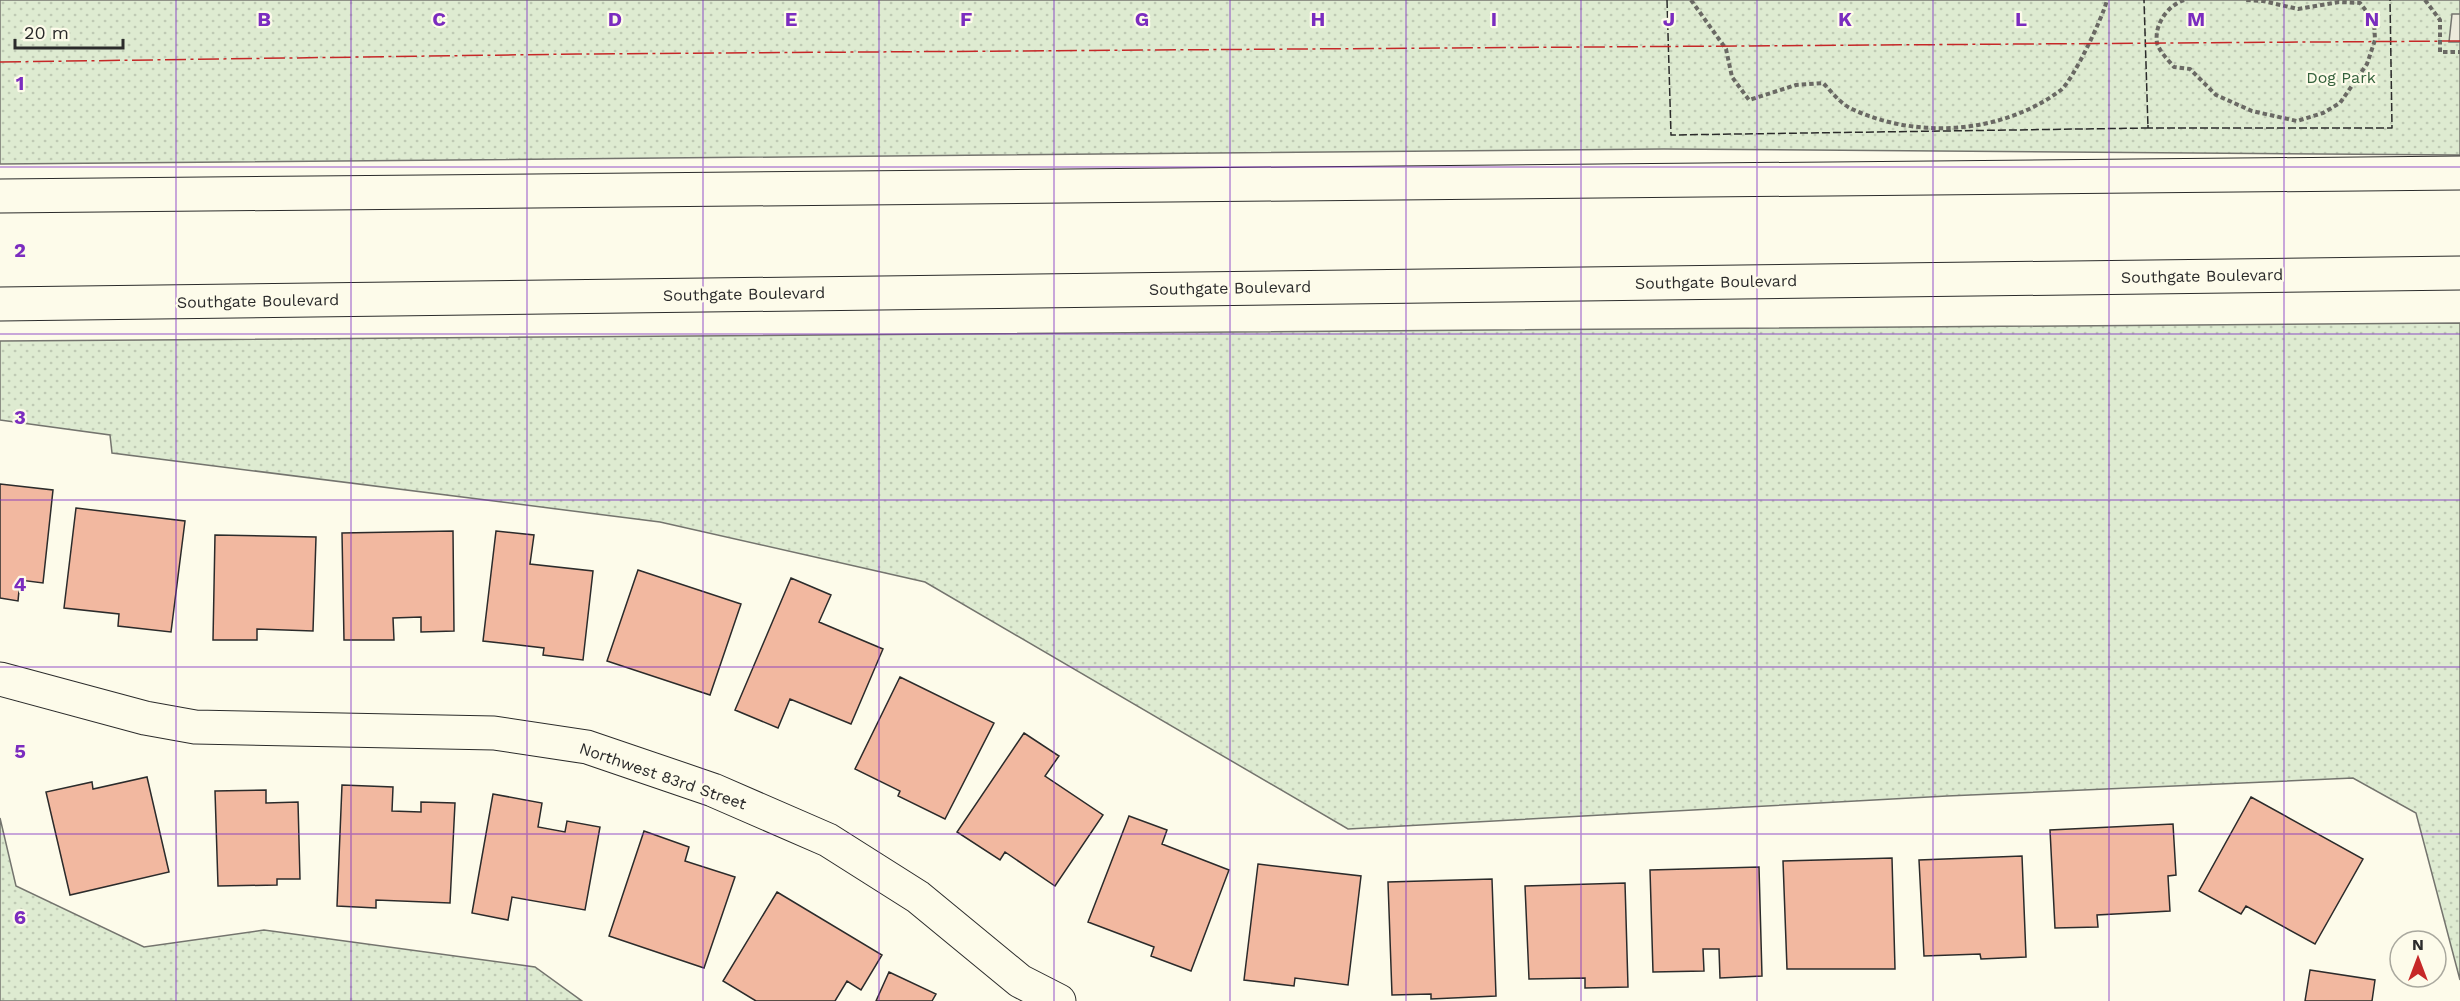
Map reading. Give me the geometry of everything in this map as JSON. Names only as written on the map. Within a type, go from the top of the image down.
[{"type":"main road","points":[[0,196],[2460,174]]},
{"type":"main road","name":"Southgate Boulevard","points":[[0,304],[2460,273]]},
{"type":"main road","name":"Northwest 83rd Street","points":[[0,679],[146,718],[195,727],[494,733],[587,747],[712,790],[828,840],[918,897],[1020,981],[1059,1001]]},
{"type":"path","points":[[1691,0],[1726,49],[1732,77],[1749,100],[1796,85],[1823,83],[1848,108],[1907,126],[1975,127],[2007,118],[2063,88],[2079,62],[2107,0]]},
{"type":"path","points":[[2184,0],[2176,2],[2157,26],[2157,44],[2174,67],[2190,69],[2209,86],[2216,96],[2252,111],[2297,121],[2323,113],[2340,103],[2367,64],[2375,40],[2374,21],[2360,3],[2321,2],[2298,9],[2263,1],[2245,0]]},
{"type":"path","points":[[2425,0],[2440,20],[2440,52],[2460,52]]},
{"type":"green space","name":"Dog Park","points":[[0,0],[2460,0],[2460,155],[1664,149],[0,164]]},
{"type":"green space","points":[[2460,323],[2460,980],[2416,813],[2353,778],[1947,796],[1348,829],[925,582],[660,522],[112,453],[110,435],[0,420],[0,341]]},
{"type":"green space","points":[[0,818],[16,886],[144,947],[264,930],[535,967],[582,1001],[0,1001]]},
{"type":"shaded area","points":[[2452,14],[2460,14],[2460,42],[2449,42]]},
{"type":"building","points":[[0,484],[53,490],[43,583],[20,580],[18,601],[0,598]]},
{"type":"building","points":[[76,508],[185,521],[171,632],[118,626],[119,614],[64,608]]},
{"type":"building","points":[[453,531],[454,631],[421,632],[421,617],[393,618],[394,640],[344,640],[342,533]]},
{"type":"building","points":[[496,531],[534,535],[530,564],[593,571],[583,660],[543,655],[544,648],[483,641]]},
{"type":"building","points":[[215,535],[316,537],[313,631],[257,629],[257,640],[213,640]]},
{"type":"building","points":[[638,570],[741,604],[710,695],[607,661]]},
{"type":"building","points":[[791,578],[831,595],[819,622],[883,649],[851,724],[790,699],[778,728],[735,710]]},
{"type":"building","points":[[900,677],[994,723],[945,819],[898,796],[900,791],[855,769]]},
{"type":"building","points":[[1024,733],[1059,756],[1045,776],[1103,815],[1055,886],[1005,852],[1000,860],[957,832]]},
{"type":"building","points":[[147,777],[169,872],[70,895],[46,792],[92,782],[93,789]]},
{"type":"building","points":[[342,785],[393,787],[392,811],[421,812],[421,802],[455,803],[450,903],[376,900],[376,908],[337,906]]},
{"type":"building","points":[[266,790],[266,803],[298,802],[300,879],[277,879],[277,885],[218,886],[215,791]]},
{"type":"building","points":[[493,794],[542,803],[538,827],[565,832],[567,821],[600,827],[585,910],[512,897],[508,920],[472,913]]},
{"type":"building","points":[[2251,797],[2363,859],[2315,944],[2246,906],[2241,914],[2199,891]]},
{"type":"building","points":[[1129,816],[1167,830],[1162,844],[1229,870],[1191,971],[1151,956],[1154,947],[1088,922]]},
{"type":"building","points":[[2173,824],[2176,875],[2168,876],[2170,911],[2097,915],[2098,927],[2055,928],[2050,830]]},
{"type":"building","points":[[644,831],[689,847],[685,861],[735,877],[704,968],[609,936]]},
{"type":"building","points":[[2022,856],[2026,957],[1981,959],[1980,954],[1924,956],[1919,860]]},
{"type":"building","points":[[1892,858],[1895,969],[1787,969],[1783,861]]},
{"type":"building","points":[[1258,864],[1361,876],[1348,985],[1295,978],[1294,986],[1244,980]]},
{"type":"building","points":[[1759,867],[1762,976],[1720,978],[1719,949],[1703,949],[1704,971],[1653,972],[1650,870]]},
{"type":"building","points":[[1492,879],[1496,996],[1431,999],[1431,994],[1392,995],[1388,882]]},
{"type":"building","points":[[1625,883],[1628,987],[1585,988],[1585,978],[1529,979],[1525,886]]},
{"type":"building","points":[[777,892],[882,955],[861,990],[847,981],[835,1001],[756,1001],[723,981]]},
{"type":"building","points":[[2310,970],[2375,980],[2372,1001],[2305,1001]]},
{"type":"building","points":[[889,972],[936,994],[932,1001],[876,1001]]},
{"type":"fence","points":[[1667,0],[1671,135],[2148,128],[2144,0]]},
{"type":"fence","points":[[2148,125],[2148,128],[2392,128],[2390,0]]},
{"type":"power","points":[[0,62],[577,54],[2460,41]]}]
